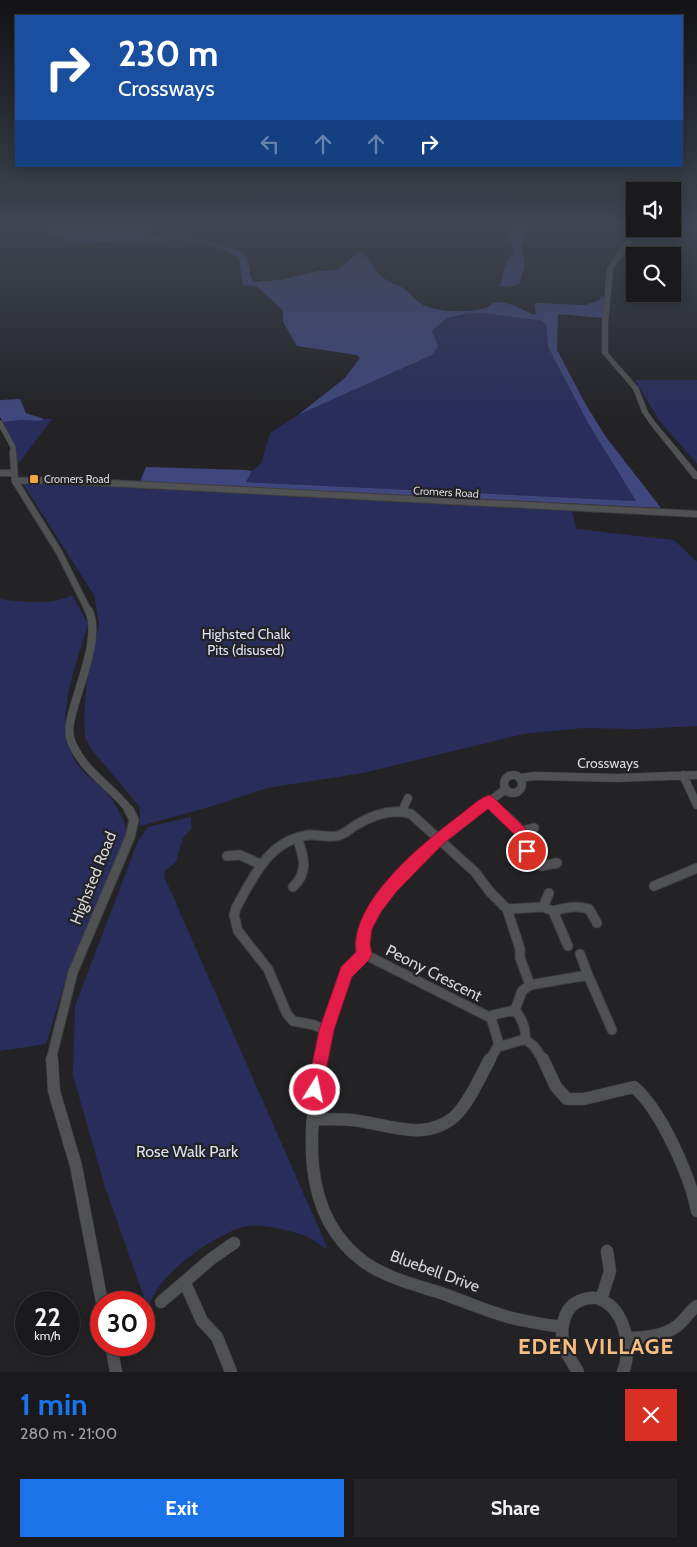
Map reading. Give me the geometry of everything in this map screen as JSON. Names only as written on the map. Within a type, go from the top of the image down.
[{"type":"street","points":[[608,290],[605,353],[636,388],[645,412],[652,423],[697,477]]},
{"type":"street","name":"Highsted Road","points":[[0,423],[13,447],[15,481],[59,552],[78,586],[93,620],[93,636],[70,722],[71,740],[91,773],[129,808],[134,820],[130,837],[110,887],[72,972],[50,1061],[54,1091],[76,1166],[100,1291]]},
{"type":"street","points":[[0,473],[14,473]]},
{"type":"street","name":"Cromers Road","points":[[15,481],[50,480],[697,514]]},
{"type":"street","name":"Crossways","points":[[520,778],[524,786],[522,790],[513,792],[506,789],[504,784],[508,776],[513,775],[520,778],[543,776],[617,778],[697,775]]},
{"type":"street","points":[[683,775],[697,805]]},
{"type":"street","name":"Crossways","points":[[364,954],[362,944],[365,928],[376,907],[392,886],[439,838],[506,789]]},
{"type":"street","points":[[402,811],[408,798]]},
{"type":"street","points":[[489,801],[520,832],[527,851],[533,860],[541,866],[557,863]]},
{"type":"street","points":[[364,954],[346,973],[326,1030],[314,1025],[293,1021],[287,1014],[271,974],[244,941],[235,924],[234,915],[236,908],[262,865],[276,847],[309,835],[339,836],[377,815],[391,811],[402,811],[412,814],[439,838],[475,872],[490,892],[507,909],[520,949],[520,958],[530,984]]},
{"type":"street","points":[[520,832],[534,828]]},
{"type":"street","points":[[293,887],[299,882],[305,869],[305,858],[297,838]]},
{"type":"street","points":[[516,861],[527,851]]},
{"type":"street","points":[[227,856],[240,855],[262,865]]},
{"type":"street","points":[[654,886],[697,868]]},
{"type":"street","points":[[549,893],[548,909],[568,946]]},
{"type":"street","points":[[507,909],[548,909],[581,906],[589,909],[597,923]]},
{"type":"street","name":"Peony Crescent","points":[[364,954],[490,1018]]},
{"type":"street","points":[[580,954],[612,1030]]},
{"type":"street","points":[[515,1010],[522,992],[530,984],[588,975]]},
{"type":"street","points":[[313,1119],[352,1120],[393,1129],[421,1131],[443,1124],[455,1116],[464,1104],[499,1044],[490,1018],[493,1015],[515,1010]]},
{"type":"street","points":[[515,1010],[519,1014],[526,1035],[524,1039]]},
{"type":"street","name":"Bluebell Drive","points":[[326,1030],[315,1090],[311,1152],[317,1193],[326,1219],[344,1244],[365,1262],[388,1275],[519,1320],[562,1327]]},
{"type":"street","points":[[499,1044],[502,1046],[524,1039]]},
{"type":"street","points":[[524,1039],[539,1051],[557,1091],[567,1099],[584,1099],[634,1087],[641,1091],[661,1125],[688,1179],[697,1211]]},
{"type":"street","points":[[161,1302],[234,1243]]},
{"type":"street","points":[[601,1300],[610,1271],[607,1251]]},
{"type":"street","points":[[185,1283],[202,1322],[217,1336],[231,1372]]},
{"type":"street","points":[[578,1372],[566,1353],[562,1327],[565,1314],[576,1301],[580,1298],[590,1297],[601,1300],[618,1315],[627,1338],[627,1370]]},
{"type":"street","points":[[627,1338],[643,1338],[675,1328],[691,1309],[697,1306]]},
{"type":"street","points":[[113,1356],[116,1372]]},
{"type":"green space","points":[[480,313],[540,319],[546,324],[548,347],[588,423],[636,501],[246,482],[252,471],[261,463],[270,433],[298,415],[432,355],[432,331],[447,318]]},
{"type":"green space","points":[[635,380],[697,380],[697,464],[659,420]]},
{"type":"green space","points":[[52,419],[18,464],[15,447],[3,422],[41,421]]},
{"type":"green space","name":"Highsted Chalk Pits (disused)","points":[[22,482],[572,511],[576,529],[674,540],[697,562],[697,726],[639,729],[583,728],[523,734],[363,773],[267,788],[213,806],[140,826],[140,807],[92,750],[85,738],[84,716],[87,681],[99,623],[94,595]]},
{"type":"green space","points":[[72,595],[88,624],[67,698],[66,736],[72,754],[82,770],[111,798],[128,833],[92,920],[68,971],[46,1044],[0,1051],[0,599],[46,602]]},
{"type":"green space","name":"Rose Walk Park","points":[[191,817],[191,829],[183,838],[176,862],[165,871],[164,876],[327,1247],[326,1249],[306,1236],[284,1230],[256,1226],[240,1228],[215,1240],[189,1257],[168,1276],[155,1293],[155,1291],[142,1291],[105,1187],[73,1075],[75,1006],[138,841],[148,827]]},
{"type":"shaded area","points":[[261,290],[405,290],[423,305],[446,311],[473,311],[499,302],[520,308],[534,315],[536,314],[535,303],[585,305],[600,300],[601,295],[605,299],[603,318],[558,314],[557,350],[586,405],[606,437],[661,508],[140,482],[146,467],[245,470],[252,471],[246,482],[636,501],[588,423],[548,347],[546,324],[540,320],[480,313],[447,318],[432,331],[438,346],[432,355],[298,415],[345,378],[360,358],[357,355],[297,346],[283,322],[283,310]]},
{"type":"shaded area","points":[[20,399],[26,413],[44,419],[41,421],[3,422],[0,417],[0,400]]},
{"type":"place","name":"Cromers Road","points":[[34,479]]},
{"type":"district","name":"EDEN VILLAGE","points":[[596,1346]]},
{"type":"route","points":[[315,1090],[326,1030],[346,973],[364,954],[362,944],[365,928],[376,907],[392,886],[439,838],[489,801],[520,832],[527,851]]}]
